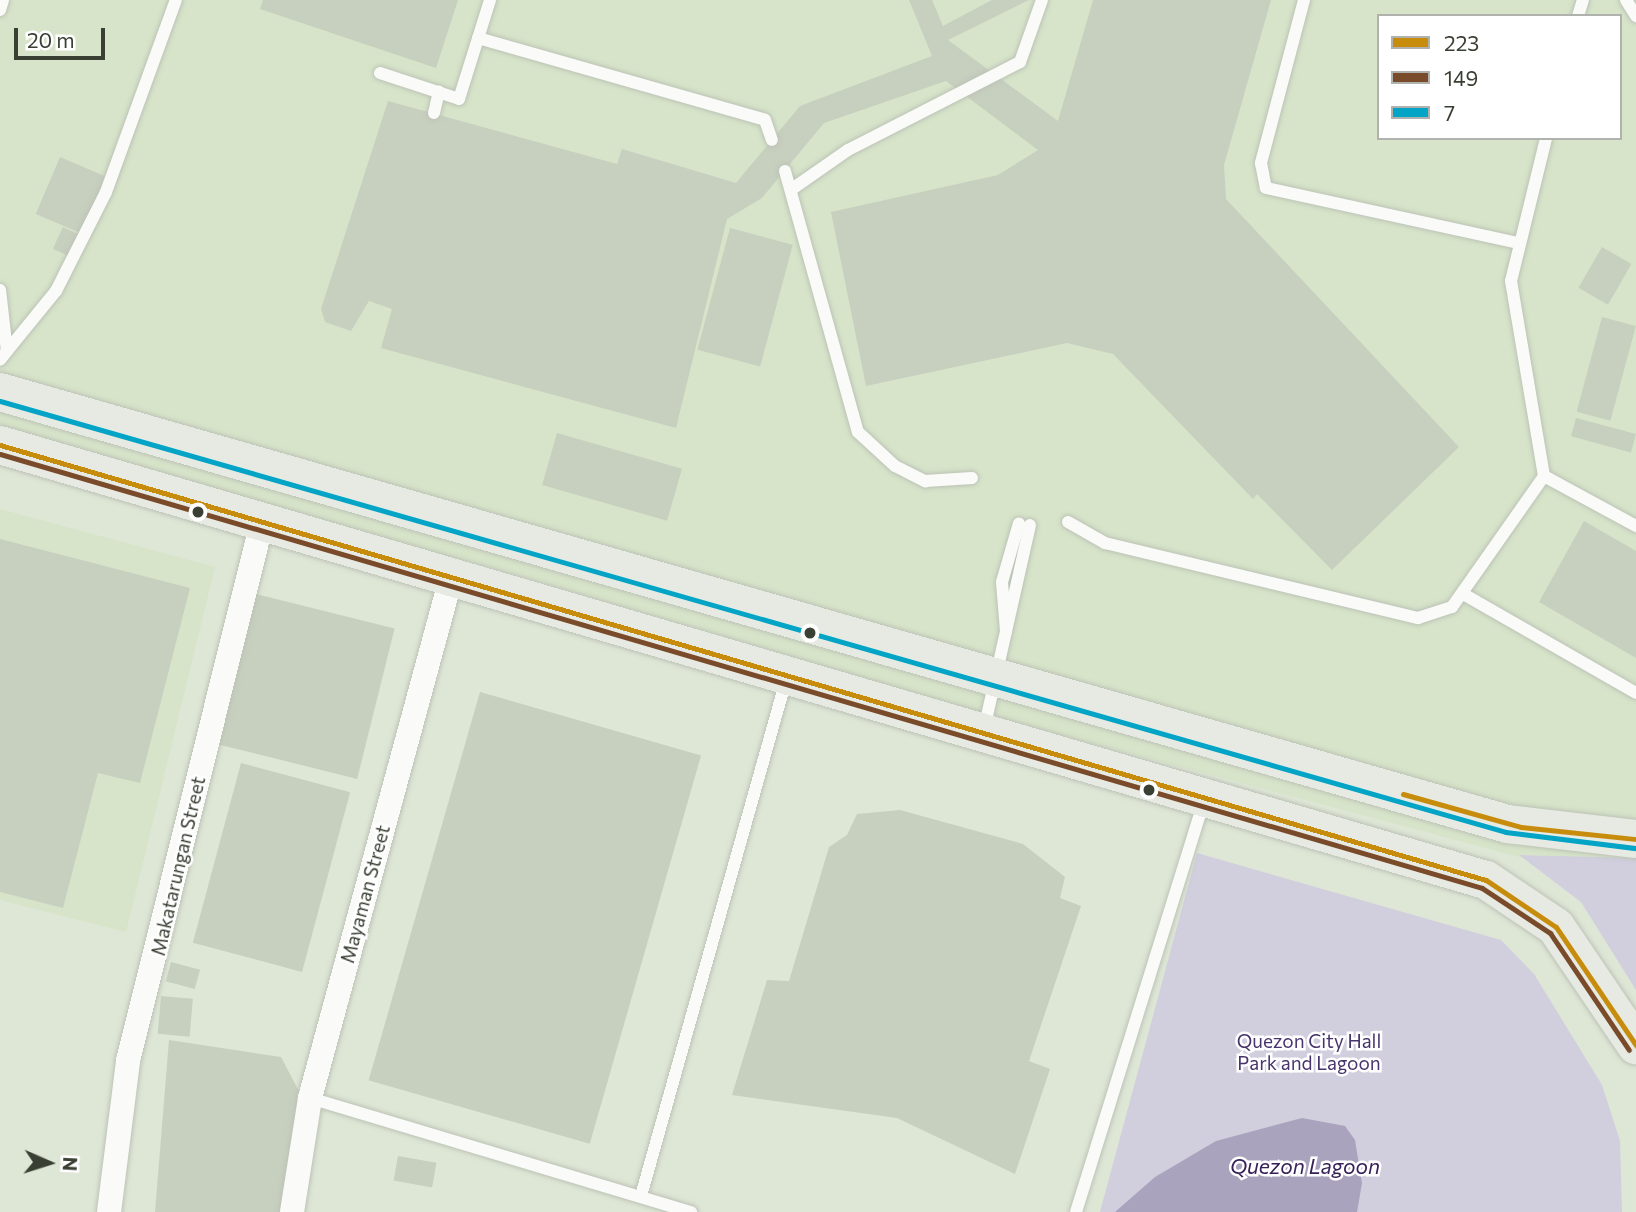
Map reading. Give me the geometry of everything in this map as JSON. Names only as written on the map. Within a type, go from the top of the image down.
[{"type":"main road","points":[[0,392],[1003,660],[1508,824],[1636,839]]},
{"type":"main road","points":[[0,445],[1502,886],[1571,944],[1636,1045]]},
{"type":"street","name":"Makatarungan Street","points":[[109,1212],[128,1061],[164,934],[246,569],[262,522]]},
{"type":"street","name":"Mayaman Street","points":[[292,1212],[310,1098],[451,578]]},
{"type":"lane","points":[[0,10],[3,0]]},
{"type":"lane","points":[[3,356],[56,291],[106,192],[176,0]]},
{"type":"lane","points":[[380,74],[459,99],[490,0]]},
{"type":"lane","points":[[793,189],[848,150],[1020,62],[1042,0]]},
{"type":"lane","points":[[1304,0],[1261,163],[1266,188],[1517,243]]},
{"type":"lane","points":[[1626,0],[1636,16]]},
{"type":"lane","points":[[478,38],[765,120],[772,140]]},
{"type":"lane","points":[[434,113],[439,92]]},
{"type":"lane","points":[[1068,522],[1105,543],[1418,618],[1441,615],[1465,595],[1544,477],[1512,307],[1517,243],[1545,140]]},
{"type":"lane","points":[[785,171],[793,189],[858,432],[895,466],[925,481],[972,478]]},
{"type":"lane","points":[[0,290],[3,356]]},
{"type":"lane","points":[[1544,477],[1636,526]]},
{"type":"lane","points":[[983,733],[1003,660],[1025,524],[1002,582],[1003,660]]},
{"type":"lane","points":[[1465,595],[1636,693]]},
{"type":"lane","points":[[640,1196],[787,676]]},
{"type":"lane","points":[[1076,1212],[1206,798]]},
{"type":"lane","points":[[310,1098],[691,1212]]},
{"type":"shaded area","points":[[0,0],[1636,0],[1636,888],[1020,724],[504,571],[0,435]]},
{"type":"shaded area","points":[[0,509],[215,567],[126,932],[0,900]]},
{"type":"green space","name":"Quezon City Hall Park and Lagoon","points":[[1197,853],[1501,940],[1534,974],[1602,1085],[1620,1141],[1622,1212],[1100,1212]]},
{"type":"green space","points":[[1519,855],[1636,858],[1636,990],[1581,902]]},
{"type":"water","name":"Quezon Lagoon","points":[[1302,1118],[1345,1126],[1355,1140],[1362,1183],[1357,1212],[1115,1212],[1155,1177],[1216,1141]]},
{"type":"building","points":[[263,0],[458,0],[436,68],[260,9]]},
{"type":"building","points":[[909,0],[932,0],[943,26],[992,0],[1029,0],[948,40],[1058,121],[1093,0],[1271,0],[1224,165],[1226,199],[1459,447],[1332,570],[1257,494],[1253,499],[1113,354],[1067,343],[866,386],[831,212],[998,175],[1038,150],[946,81],[824,123],[762,198],[727,219],[676,428],[381,348],[392,309],[369,301],[351,331],[325,322],[321,309],[388,101],[617,164],[622,149],[736,183],[800,106],[932,56]]},
{"type":"building","points":[[60,157],[105,176],[81,233],[36,214]]},
{"type":"building","points":[[63,227],[78,234],[68,256],[53,249]]},
{"type":"building","points":[[730,228],[793,245],[760,367],[697,350]]},
{"type":"building","points":[[1602,247],[1631,264],[1608,305],[1578,288]]},
{"type":"building","points":[[1602,317],[1636,326],[1610,421],[1577,412]]},
{"type":"building","points":[[1576,418],[1636,434],[1631,452],[1571,436]]},
{"type":"building","points":[[557,433],[682,469],[667,521],[542,485]]},
{"type":"building","points":[[1584,521],[1636,551],[1636,658],[1539,602]]},
{"type":"building","points":[[0,539],[190,588],[140,783],[98,773],[63,908],[0,892]]},
{"type":"building","points":[[252,593],[395,629],[357,779],[215,743]]},
{"type":"building","points":[[480,692],[701,755],[590,1144],[369,1080]]},
{"type":"building","points":[[241,763],[350,792],[302,972],[193,943]]},
{"type":"building","points":[[900,810],[1023,844],[1065,877],[1060,898],[1081,906],[1029,1061],[1050,1069],[1015,1174],[897,1118],[732,1095],[767,980],[789,981],[829,847],[847,835],[857,814]]},
{"type":"building","points":[[171,962],[200,970],[195,989],[166,981]]},
{"type":"building","points":[[161,996],[193,999],[190,1037],[158,1034]]},
{"type":"building","points":[[169,1040],[281,1057],[303,1099],[283,1212],[155,1212]]},
{"type":"building","points":[[398,1156],[436,1163],[432,1187],[394,1181]]},
{"type":"transit line","name":"7","points":[[0,401],[1506,832],[1635,848]]},
{"type":"transit line","name":"223","points":[[0,445],[1486,880],[1556,927],[1636,1045]]},
{"type":"transit line","name":"149","points":[[0,454],[1482,888],[1550,933],[1629,1050]]},
{"type":"transit line","name":"223","points":[[1403,794],[1521,827],[1636,839]]}]
